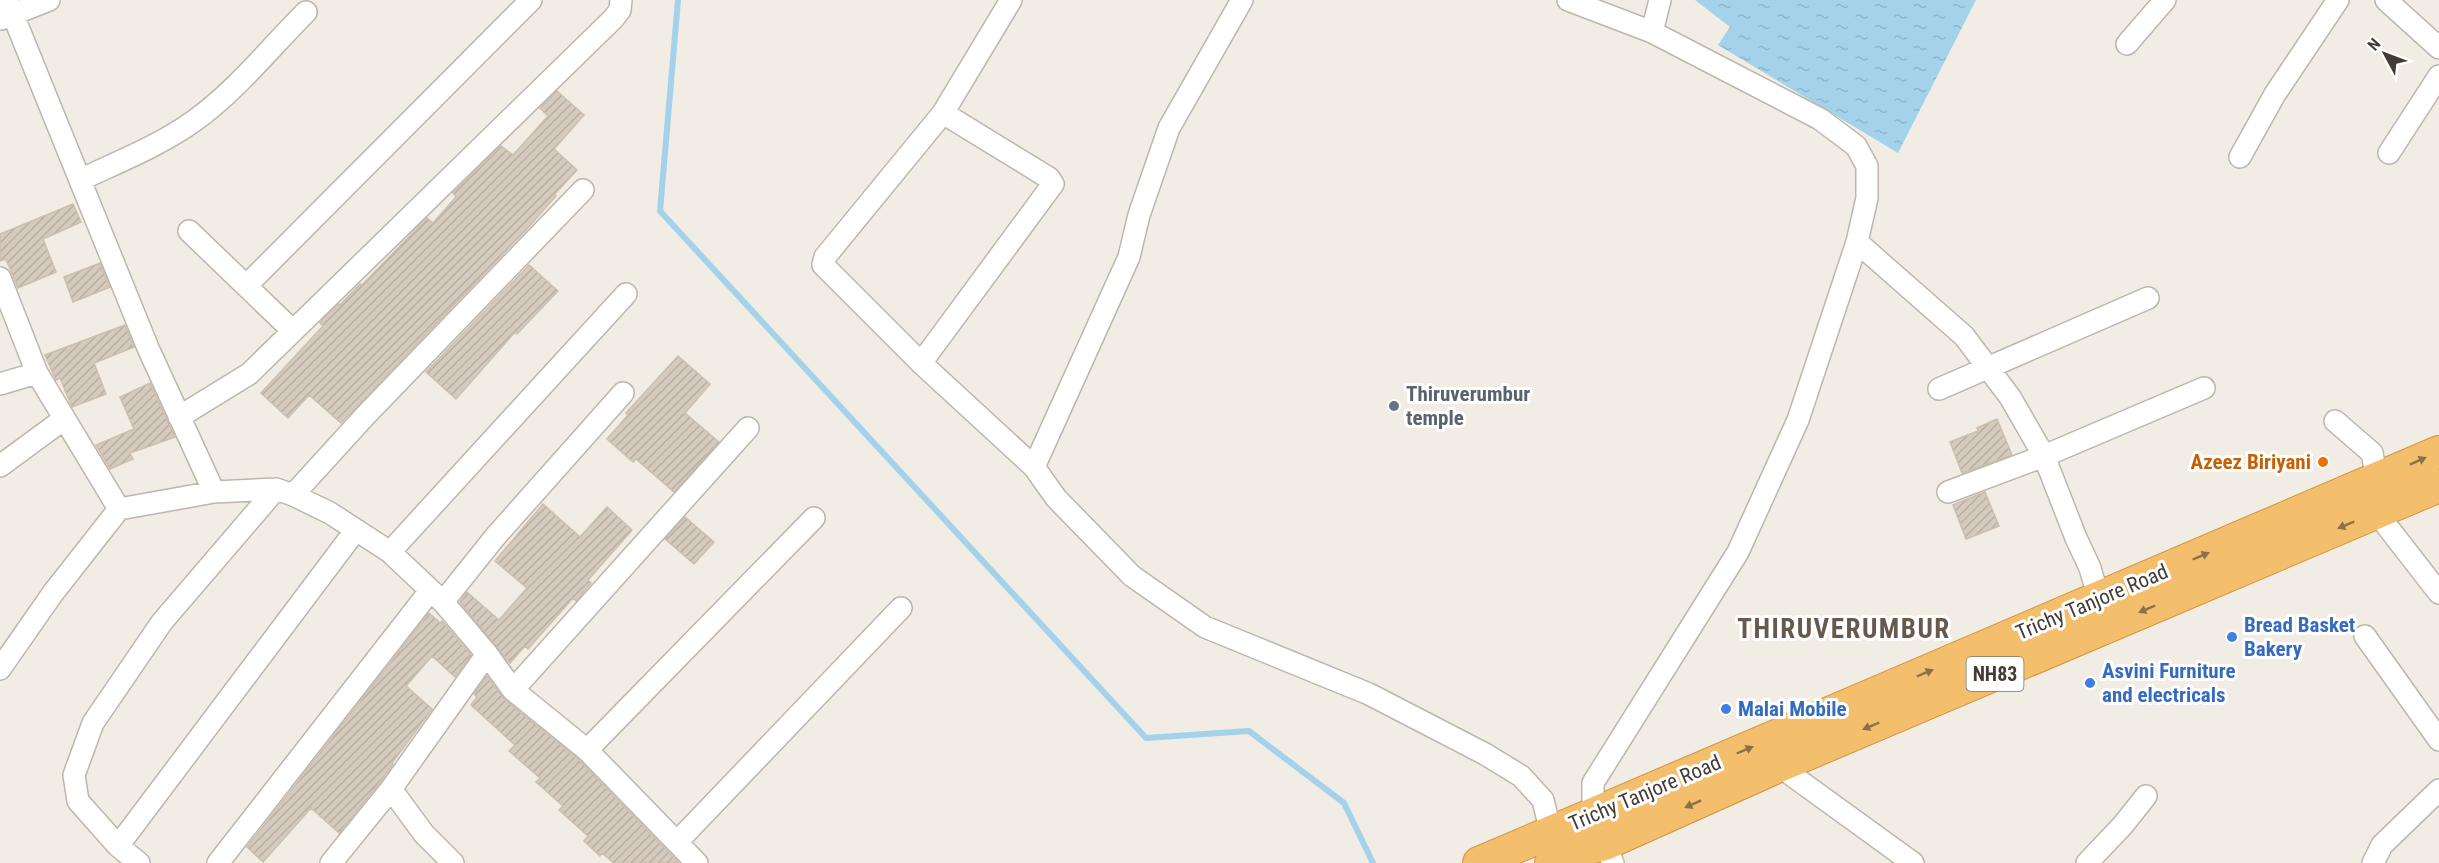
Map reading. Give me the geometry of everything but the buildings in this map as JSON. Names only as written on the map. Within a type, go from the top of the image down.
[{"type":"highway","name":"Trichy Tanjore Road","points":[[1551,848],[1593,815],[2439,452]]},
{"type":"highway","name":"Trichy Tanjore Road","points":[[1479,863],[1551,848],[1609,853],[1779,766],[2439,486]]},
{"type":"street","points":[[49,0],[7,11],[80,180],[148,348],[214,492]]},
{"type":"street","points":[[246,286],[531,0]]},
{"type":"street","points":[[179,417],[249,374],[613,19],[620,10],[621,0]]},
{"type":"street","points":[[1011,0],[943,113],[825,257],[823,265],[921,363],[1034,467],[1056,498],[1132,576],[1204,627],[1369,694],[1485,754],[1521,776],[1543,800],[1551,848]]},
{"type":"street","points":[[1034,467],[1129,257],[1139,214],[1169,128],[1242,0]]},
{"type":"street","points":[[1568,0],[1652,32],[1820,119],[1856,146],[1867,166],[1867,198],[1857,242],[1798,420],[1738,552],[1593,783],[1593,815],[1609,853]]},
{"type":"street","points":[[1652,32],[1660,0]]},
{"type":"street","points":[[2127,44],[2165,0]]},
{"type":"street","points":[[2240,157],[2275,94],[2338,0]]},
{"type":"street","points":[[2386,0],[2439,48]]},
{"type":"street","points":[[80,180],[160,142],[193,122],[215,104],[306,12]]},
{"type":"street","points":[[2389,153],[2439,76]]},
{"type":"street","points":[[921,363],[1053,184],[1049,177],[943,113]]},
{"type":"street","points":[[139,863],[118,846],[78,801],[74,775],[93,723],[162,622],[284,492],[365,416],[583,190]]},
{"type":"street","points":[[189,231],[293,331]]},
{"type":"street","points":[[1857,242],[1964,336],[2010,397],[2044,456],[2090,568],[2099,599]]},
{"type":"street","points":[[0,278],[37,373],[119,509]]},
{"type":"street","points":[[390,552],[626,294]]},
{"type":"street","points":[[1939,389],[2148,298]]},
{"type":"street","points":[[0,384],[37,373]]},
{"type":"street","points":[[1948,492],[2044,456],[2204,388]]},
{"type":"street","points":[[218,863],[437,597],[495,537],[623,393]]},
{"type":"street","points":[[0,466],[64,419]]},
{"type":"street","points":[[2335,421],[2372,453],[2377,479]]},
{"type":"street","points":[[513,690],[748,428]]},
{"type":"street","points":[[0,669],[53,593],[119,509],[214,492],[284,492],[330,513],[390,552],[437,597],[487,654],[513,690],[587,750],[697,863]]},
{"type":"street","points":[[2376,512],[2439,593]]},
{"type":"street","points":[[587,750],[814,518]]},
{"type":"street","points":[[118,846],[356,531]]},
{"type":"street","points":[[678,841],[902,608]]},
{"type":"street","points":[[2365,636],[2439,740]]},
{"type":"street","points":[[331,863],[391,789],[487,654]]},
{"type":"street","points":[[1779,766],[1913,863]]},
{"type":"street","points":[[391,789],[424,834],[453,863]]},
{"type":"street","points":[[2373,863],[2382,845],[2439,790]]},
{"type":"street","points":[[2087,863],[2123,825],[2146,796]]},
{"type":"water","points":[[1695,0],[1976,0],[1898,153],[1718,45],[1730,27]]},
{"type":"waterway","points":[[678,0],[660,211],[1146,738],[1249,731],[1344,803],[1373,863]]},
{"type":"place","name":"Thiruverumbur temple","points":[[1394,406]]},
{"type":"place","name":"Azeez Biriyani","points":[[2323,462]]},
{"type":"place","name":"Bread Basket Bakery","points":[[2232,637]]},
{"type":"place","name":"Asvini Furniture and electricals","points":[[2090,683]]},
{"type":"place","name":"Malai Mobile","points":[[1726,709]]},
{"type":"district","name":"THIRUVERUMBUR","points":[[1844,629]]}]
